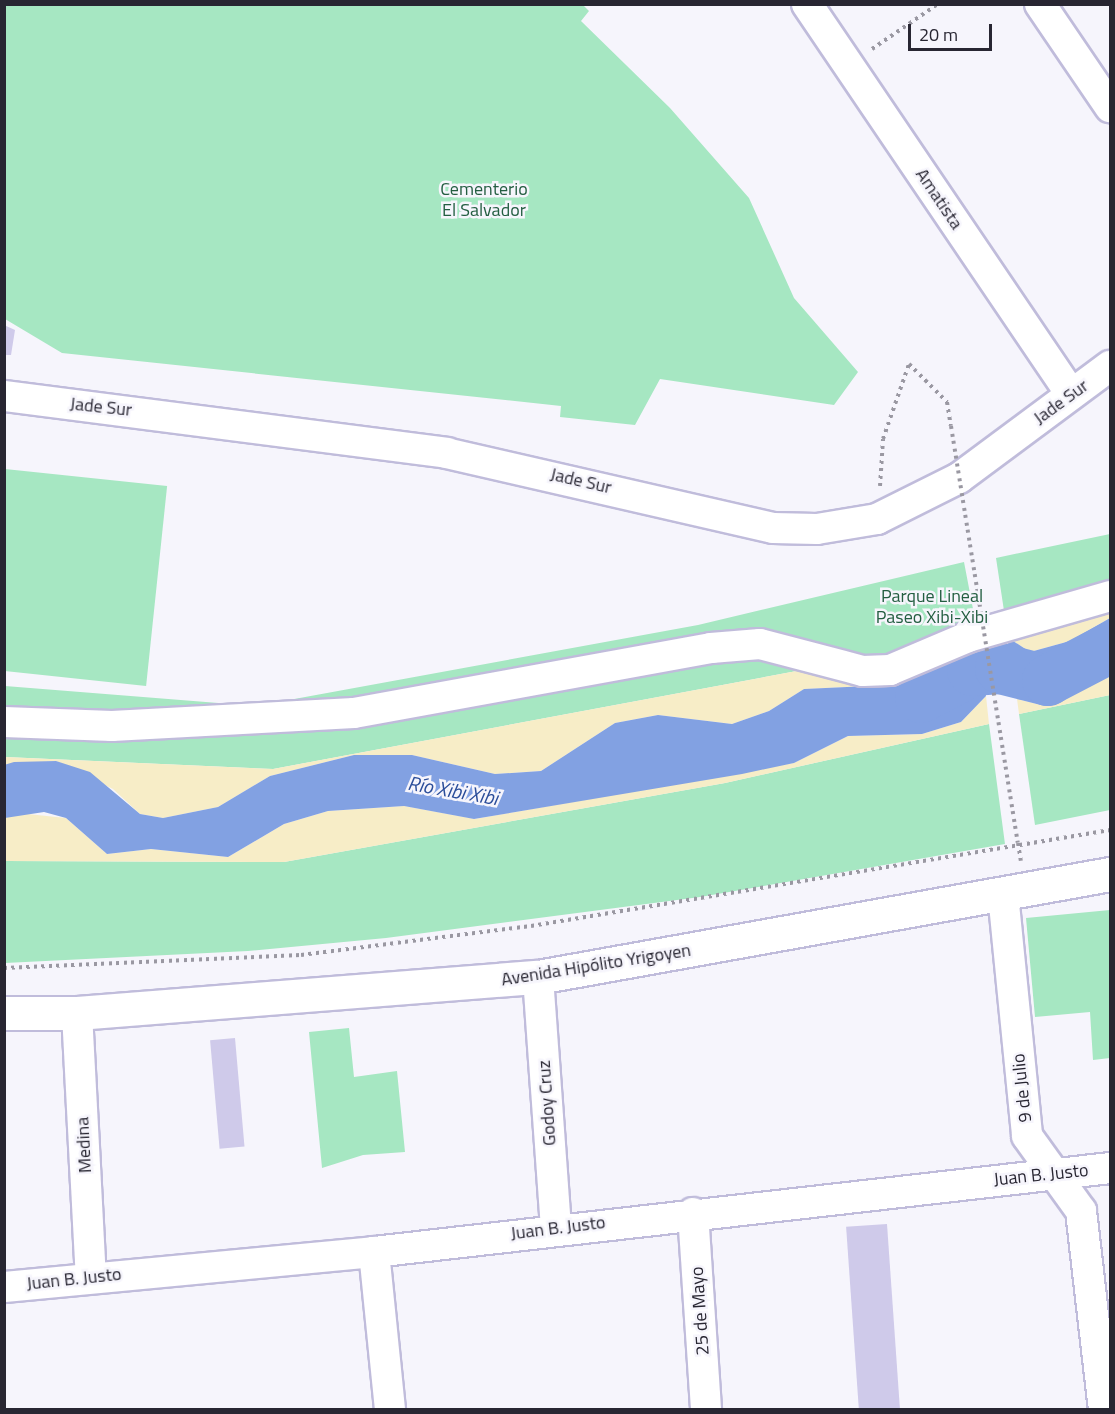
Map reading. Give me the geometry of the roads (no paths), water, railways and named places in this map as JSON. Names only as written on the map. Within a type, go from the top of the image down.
[{"type":"main road","name":"Avenida Hipólito Yrigoyen","points":[[4,1013],[77,1013],[538,978],[1110,874]]},
{"type":"street","name":"Amatista","points":[[807,4],[1071,394]]},
{"type":"street","points":[[1040,4],[1110,107]]},
{"type":"street","name":"Jade Sur","points":[[4,396],[446,453],[773,528],[849,527],[877,519],[959,478],[1110,366]]},
{"type":"street","points":[[4,722],[112,726],[354,713],[711,648],[760,644],[863,671],[890,670],[968,637],[1110,596]]},
{"type":"street","name":"9 de Julio","points":[[1003,894],[1027,1136],[1081,1211],[1104,1410]]},
{"type":"street","name":"Godoy Cruz","points":[[538,978],[556,1228]]},
{"type":"street","name":"Medina","points":[[77,1013],[90,1277]]},
{"type":"street","name":"Juan B. Justo","points":[[4,1287],[90,1277],[374,1252],[556,1228],[1110,1168]]},
{"type":"street","name":"25 de Mayo","points":[[693,1213],[706,1410]]},
{"type":"street","points":[[374,1252],[390,1410]]},
{"type":"water","points":[[1110,618],[1110,674],[1054,704],[1017,699],[1007,637],[1030,652],[1070,641]]},
{"type":"water","points":[[979,644],[986,696],[961,722],[922,734],[848,736],[794,763],[742,774],[474,819],[404,806],[328,811],[284,824],[228,857],[151,849],[107,854],[66,818],[44,812],[5,818],[4,765],[14,762],[56,761],[90,772],[140,814],[163,818],[218,807],[270,776],[354,755],[412,755],[495,774],[541,771],[615,723],[658,715],[732,724],[769,711],[804,689],[890,685]]},
{"type":"waterway","name":"Río Xibi Xibi","points":[[920,697],[972,670],[1000,668],[1047,680],[1110,647]]},
{"type":"park label","name":"Cementerio El Salvador","points":[[484,200]]},
{"type":"park label","name":"Parque Lineal Paseo Xibi-Xibi","points":[[932,607]]}]
